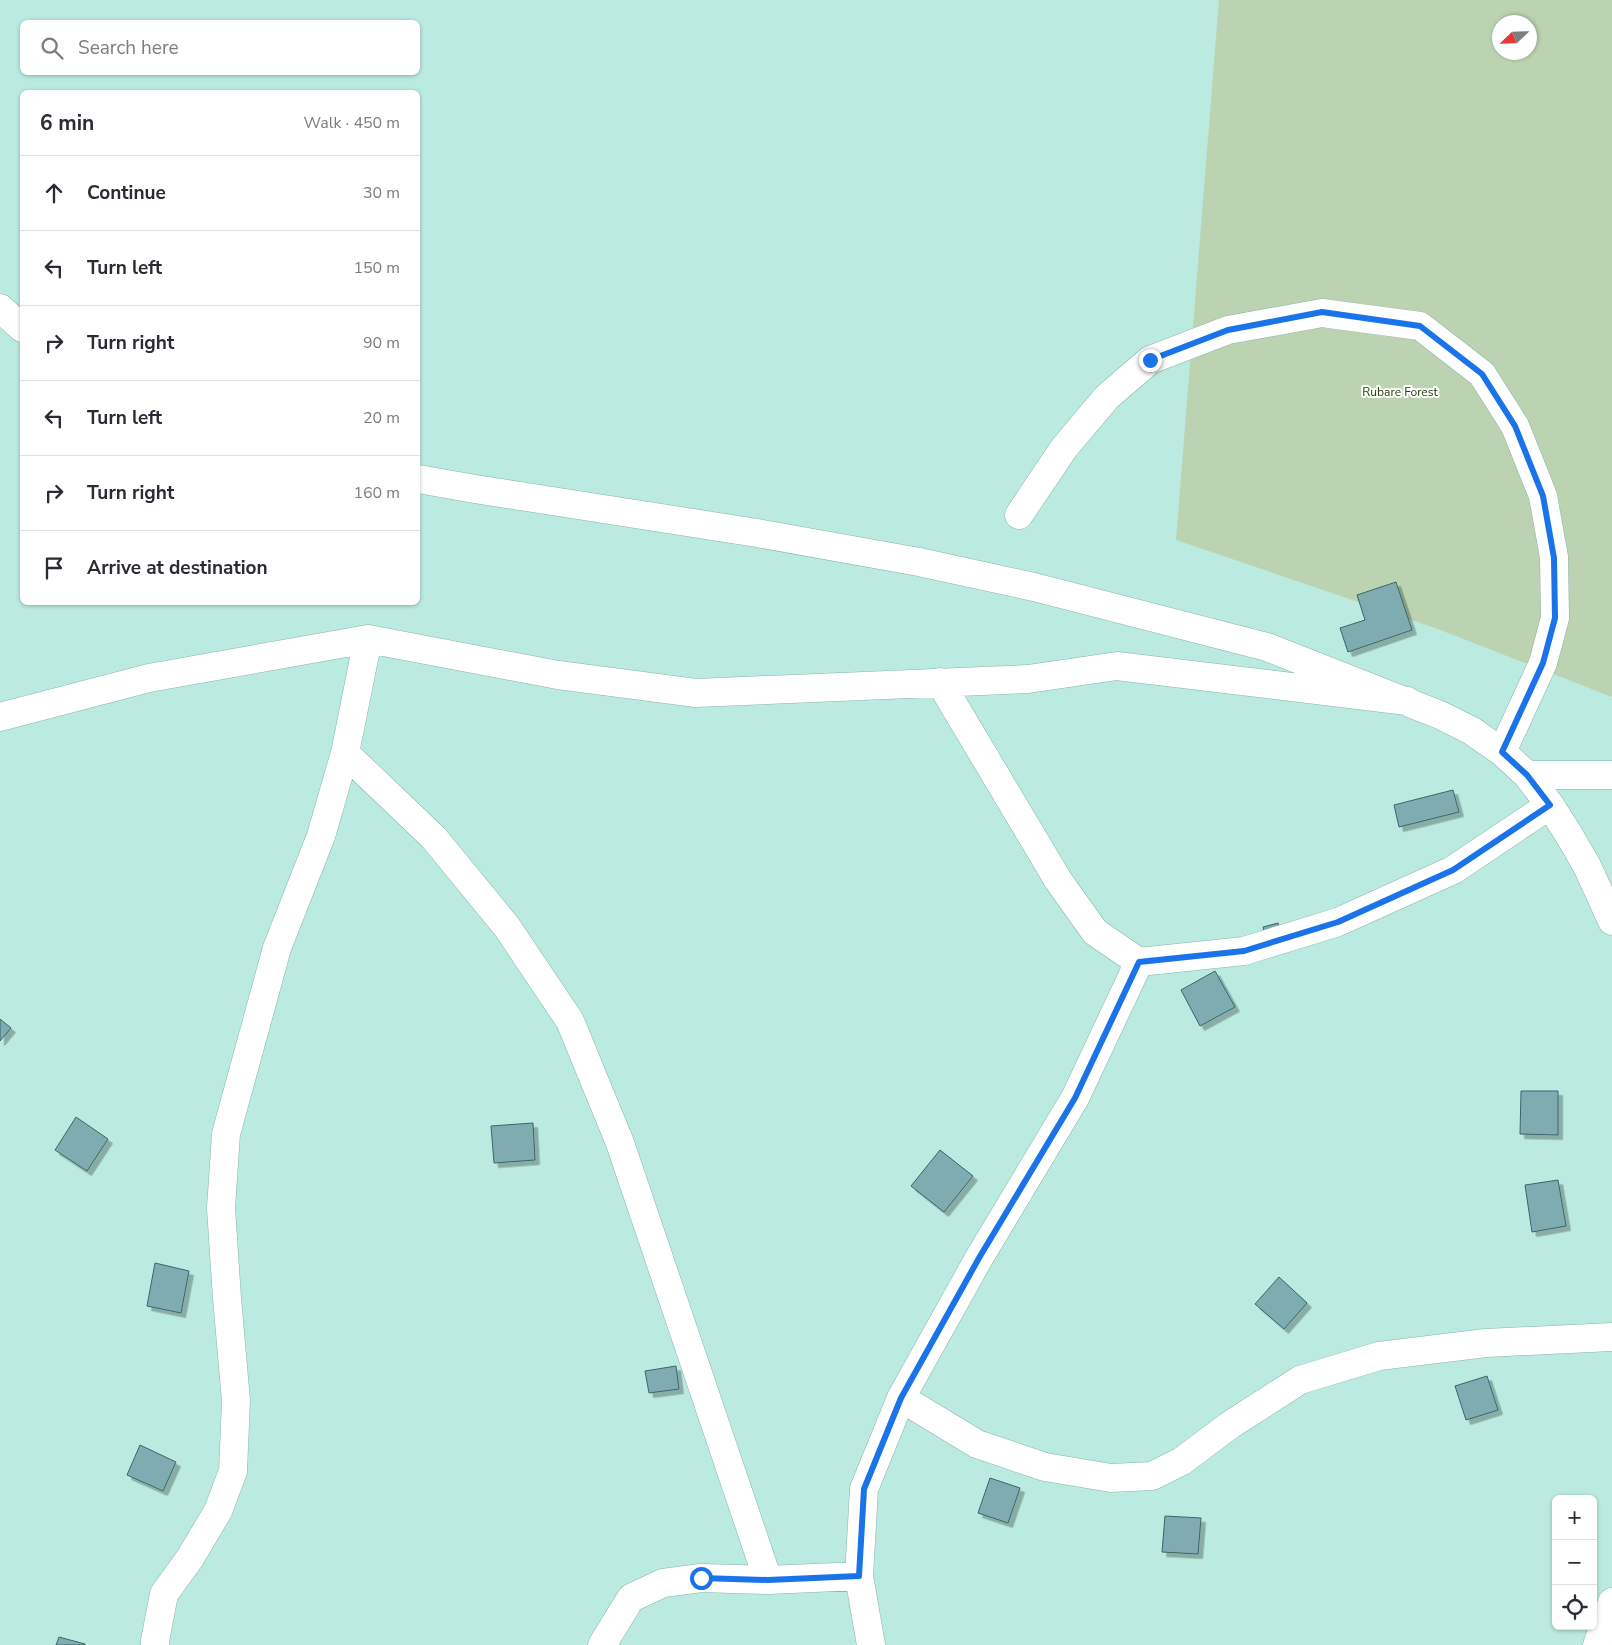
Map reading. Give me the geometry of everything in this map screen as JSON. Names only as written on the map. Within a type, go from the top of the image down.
[{"type":"street","points":[[0,308],[20,326]]},
{"type":"street","points":[[1019,515],[1064,448],[1107,397],[1150,360],[1228,330],[1322,312],[1420,326],[1482,374],[1515,426],[1543,496],[1554,558],[1555,618],[1543,663],[1502,752]]},
{"type":"street","points":[[420,479],[757,533],[919,562],[1034,587],[1267,646],[1440,715],[1472,732],[1502,752],[1527,775],[1550,805],[1587,866],[1612,921]]},
{"type":"street","points":[[0,717],[149,678],[368,640],[558,676],[696,693],[1028,678],[1117,666],[1407,701]]},
{"type":"street","points":[[155,1645],[164,1594],[190,1558],[218,1510],[233,1471],[236,1401],[221,1208],[226,1134],[277,948],[321,836],[345,753],[368,640]]},
{"type":"street","points":[[940,682],[1058,880],[1095,932],[1139,962],[1244,951],[1338,922],[1453,870],[1550,805]]},
{"type":"street","points":[[345,753],[434,838],[507,927],[570,1021],[620,1143],[768,1580]]},
{"type":"street","points":[[1527,775],[1612,775]]},
{"type":"street","points":[[870,1645],[859,1576],[864,1489],[901,1398],[979,1258],[1075,1098],[1139,962]]},
{"type":"street","points":[[901,1398],[976,1444],[1045,1467],[1111,1478],[1152,1476],[1182,1461],[1230,1424],[1300,1380],[1379,1356],[1486,1342],[1612,1337]]},
{"type":"street","points":[[602,1645],[631,1598],[663,1583],[701,1578],[768,1580],[859,1576]]},
{"type":"street","points":[[1598,1645],[1612,1602]]},
{"type":"green space","name":"Rubare Forest","points":[[1219,0],[1612,0],[1612,697],[1438,629],[1176,540]]},
{"type":"building","points":[[1396,582],[1412,630],[1348,652],[1340,628],[1365,620],[1357,595]]},
{"type":"building","points":[[1453,790],[1459,812],[1399,827],[1394,805]]},
{"type":"building","points":[[1278,923],[1281,936],[1266,940],[1263,927]]},
{"type":"building","points":[[1215,971],[1235,1007],[1200,1026],[1181,990]]},
{"type":"building","points":[[0,1019],[11,1028],[0,1041]]},
{"type":"building","points":[[1521,1091],[1558,1091],[1558,1135],[1520,1134]]},
{"type":"building","points":[[76,1117],[108,1139],[87,1171],[55,1150]]},
{"type":"building","points":[[533,1123],[535,1160],[494,1163],[491,1126]]},
{"type":"building","points":[[940,1150],[973,1176],[944,1212],[911,1186]]},
{"type":"building","points":[[1558,1180],[1566,1226],[1532,1232],[1525,1185]]},
{"type":"building","points":[[155,1263],[189,1271],[181,1313],[147,1306]]},
{"type":"building","points":[[1279,1277],[1307,1303],[1284,1329],[1255,1304]]},
{"type":"building","points":[[676,1366],[679,1389],[649,1393],[645,1371]]},
{"type":"building","points":[[1487,1376],[1498,1410],[1466,1420],[1455,1386]]},
{"type":"building","points":[[140,1445],[176,1462],[163,1491],[127,1475]]},
{"type":"building","points":[[990,1478],[1020,1488],[1008,1523],[978,1513]]},
{"type":"building","points":[[1165,1516],[1201,1518],[1198,1554],[1162,1552]]},
{"type":"building","points":[[59,1637],[85,1644],[85,1645],[56,1645]]},
{"type":"route","points":[[701,1578],[768,1580],[859,1576],[864,1489],[901,1398],[979,1258],[1075,1098],[1139,962],[1244,951],[1338,922],[1453,870],[1550,805],[1527,775],[1502,752],[1543,663],[1555,618],[1554,558],[1543,496],[1515,426],[1482,374],[1420,326],[1322,312],[1228,330],[1150,360]]}]
